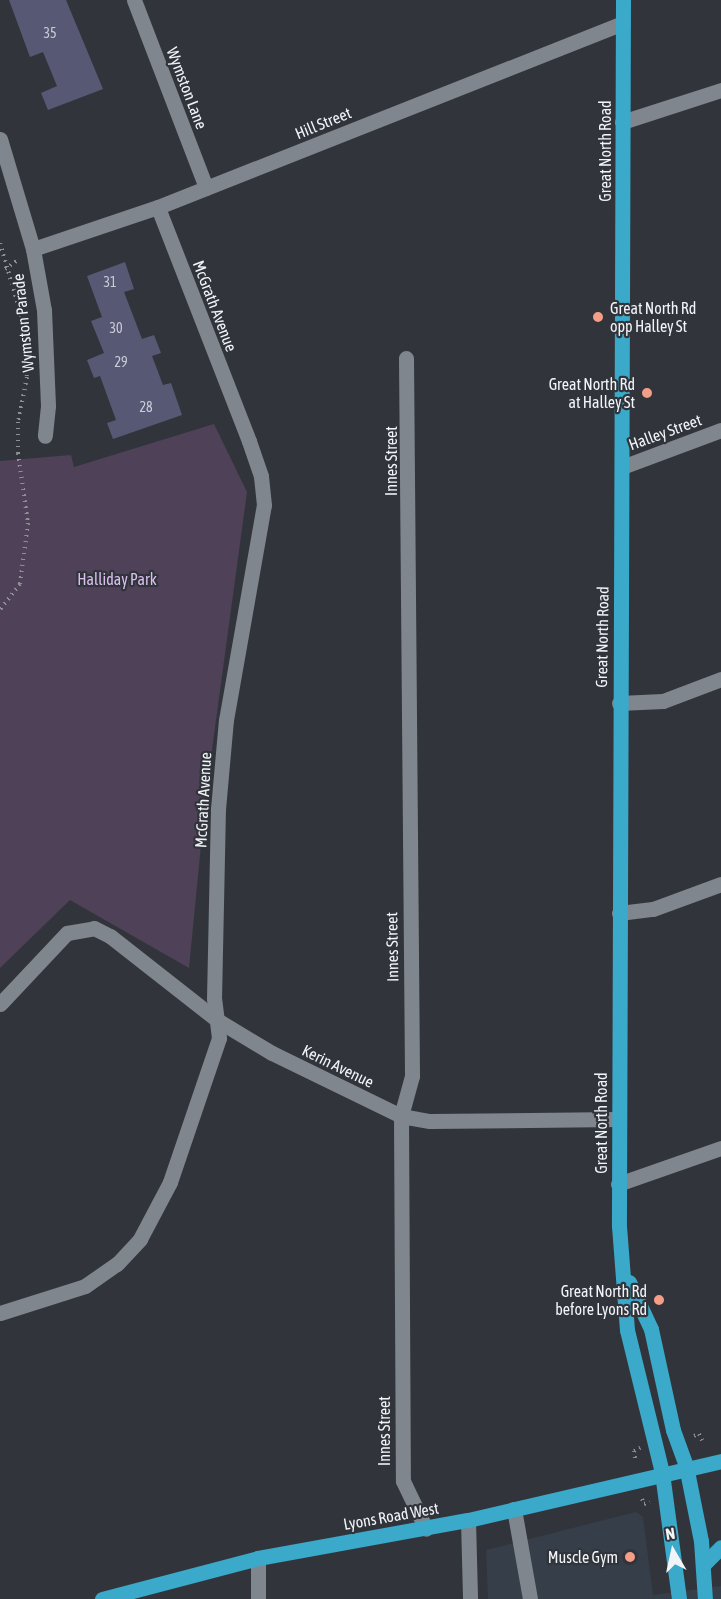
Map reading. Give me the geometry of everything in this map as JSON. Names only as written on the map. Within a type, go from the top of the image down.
[{"type":"main road","name":"Great North Road","points":[[623,0],[618,1184],[627,1330],[662,1473],[679,1599]]},
{"type":"main road","name":"Great North Road","points":[[625,1274],[651,1329],[673,1430],[687,1466],[703,1565],[705,1599]]},
{"type":"main road","name":"Lyons Road West","points":[[102,1599],[258,1558],[426,1529],[687,1466],[721,1461]]},
{"type":"main road","points":[[703,1565],[721,1547]]},
{"type":"street","name":"Wymston Lane","points":[[134,0],[206,188]]},
{"type":"street","name":"Hill Street","points":[[33,249],[158,207],[623,23]]},
{"type":"street","points":[[622,122],[721,90]]},
{"type":"street","name":"Wymston Parade","points":[[0,139],[33,249],[44,310],[48,406],[45,436]]},
{"type":"street","name":"McGrath Avenue","points":[[0,1313],[85,1286],[117,1264],[140,1239],[170,1182],[219,1038],[214,999],[218,809],[226,720],[264,505],[261,476],[252,449],[158,207]]},
{"type":"street","name":"Innes Street","points":[[406,358],[412,1076],[401,1116],[402,1481],[426,1529]]},
{"type":"street","name":"Halley Street","points":[[622,467],[721,430]]},
{"type":"street","points":[[620,703],[663,701],[721,679]]},
{"type":"street","points":[[619,913],[653,909],[721,884]]},
{"type":"street","name":"Kerin Avenue","points":[[0,1004],[59,941],[78,930],[94,928],[110,936],[217,1020],[272,1053],[401,1116],[430,1121],[619,1119]]},
{"type":"street","points":[[618,1184],[721,1148]]},
{"type":"street","points":[[514,1509],[530,1599]]},
{"type":"street","points":[[468,1520],[470,1599]]},
{"type":"street","points":[[258,1558],[258,1599]]},
{"type":"path","name":"Wymston Parade","points":[[0,243],[21,315],[27,377],[18,422],[18,453],[28,523],[20,584],[0,610]]},
{"type":"path","points":[[694,1436],[699,1434],[702,1440]]},
{"type":"path","points":[[634,1451],[635,1458]]},
{"type":"shaded area","points":[[636,1512],[643,1517],[653,1595],[721,1586],[721,1599],[488,1599],[486,1550]]},
{"type":"green space","name":"Halliday Park","points":[[214,424],[247,492],[206,794],[189,968],[70,900],[0,968],[0,461],[71,455],[74,467]]},
{"type":"building","points":[[9,0],[66,0],[103,89],[48,110],[41,93],[57,86],[43,52],[30,57]]},
{"type":"building","points":[[125,262],[134,289],[124,292],[142,339],[154,335],[161,353],[152,356],[163,385],[171,383],[182,415],[113,439],[107,423],[116,420],[100,376],[94,378],[87,360],[104,353],[91,321],[102,317],[87,276]]},
{"type":"place","name":"Great North Rd opp Halley St","points":[[598,317]]},
{"type":"place","name":"Great North Rd at Halley St","points":[[647,393]]},
{"type":"place","name":"Great North Rd before Lyons Rd","points":[[659,1300]]},
{"type":"place","name":"Muscle Gym","points":[[630,1557]]}]
